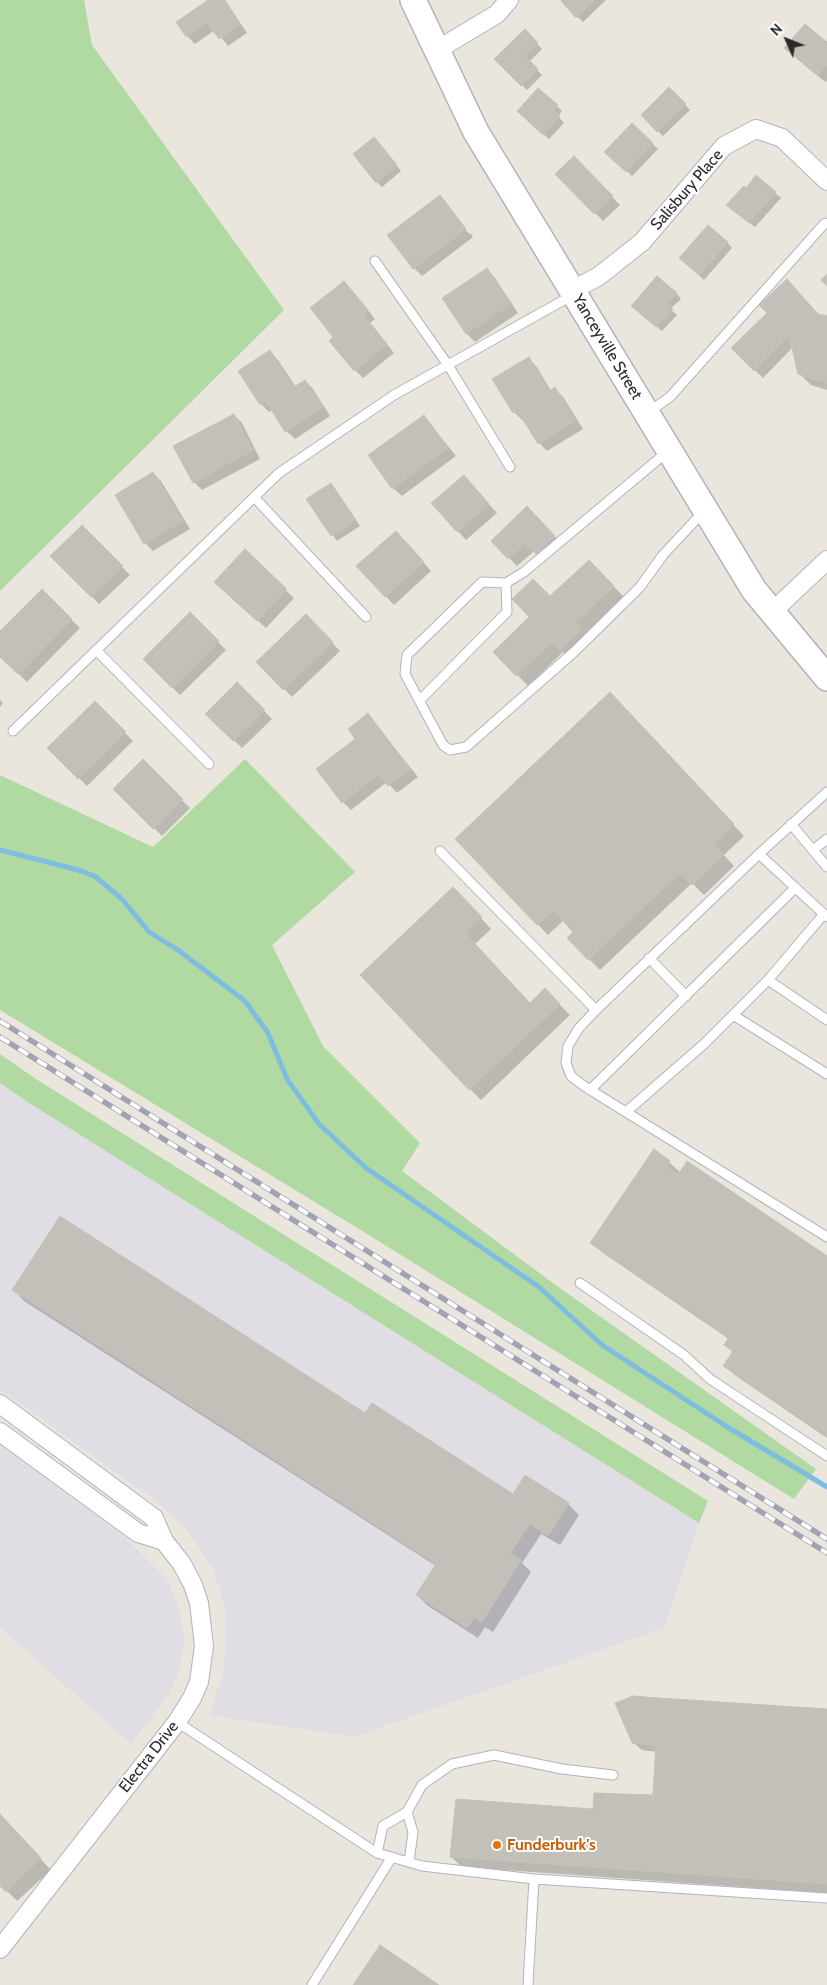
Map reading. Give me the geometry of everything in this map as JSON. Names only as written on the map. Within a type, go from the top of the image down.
[{"type":"main road","name":"Yanceyville Street","points":[[414,0],[476,132],[754,590],[827,678]]},
{"type":"street","points":[[437,50],[497,14],[509,0]]},
{"type":"street","name":"Salisbury Place","points":[[574,292],[599,276],[642,242],[724,146],[756,129],[782,138],[827,181]]},
{"type":"street","points":[[772,612],[827,560]]},
{"type":"street","name":"Electra Drive","points":[[0,1404],[154,1518],[164,1541],[182,1564],[200,1602],[204,1646],[199,1682],[192,1698],[177,1722],[0,1948]]},
{"type":"street","points":[[0,1432],[138,1534],[164,1541]]},
{"type":"lane","points":[[647,413],[670,397],[827,222]]},
{"type":"lane","points":[[375,261],[448,365],[510,467]]},
{"type":"lane","points":[[13,731],[279,473],[394,395],[574,292]]},
{"type":"lane","points":[[670,451],[524,572],[506,583],[482,582],[407,655],[405,674],[443,745],[450,750],[466,747],[518,699],[574,652],[640,587],[663,555],[706,510]]},
{"type":"lane","points":[[254,497],[366,617]]},
{"type":"lane","points":[[420,700],[507,612],[506,583]]},
{"type":"lane","points":[[96,650],[209,764]]},
{"type":"lane","points":[[827,792],[759,854],[596,1010],[579,1028],[568,1046],[566,1063],[571,1076],[590,1090],[827,1237]]},
{"type":"lane","points":[[791,824],[827,867]]},
{"type":"lane","points":[[813,850],[827,839]]},
{"type":"lane","points":[[440,852],[596,1010]]},
{"type":"lane","points":[[626,1112],[704,1044],[768,980],[826,916],[759,854]]},
{"type":"lane","points":[[590,1090],[795,888]]},
{"type":"lane","points":[[649,958],[686,996]]},
{"type":"lane","points":[[768,980],[827,1020]]},
{"type":"lane","points":[[733,1015],[827,1074]]},
{"type":"lane","points":[[580,1283],[684,1355],[710,1379],[827,1456]]},
{"type":"lane","points":[[177,1722],[377,1853],[422,1866],[534,1879],[827,1898]]},
{"type":"lane","points":[[377,1853],[383,1826],[407,1812],[422,1785],[452,1764],[494,1755],[562,1769],[613,1776]]},
{"type":"lane","points":[[407,1812],[413,1832],[408,1862]]},
{"type":"lane","points":[[312,1985],[392,1857]]},
{"type":"lane","points":[[528,1985],[534,1879]]},
{"type":"shaded area","points":[[0,1083],[699,1523],[664,1628],[354,1737],[209,1715],[224,1670],[226,1640],[225,1607],[213,1569],[184,1526],[156,1501],[0,1389]]},
{"type":"shaded area","points":[[0,1445],[126,1538],[167,1579],[179,1608],[184,1640],[179,1672],[170,1693],[131,1744],[0,1628]]},
{"type":"green space","points":[[0,0],[84,0],[92,45],[284,310],[0,591]]},
{"type":"green space","points":[[245,759],[355,872],[272,945],[323,1046],[420,1143],[402,1171],[557,1286],[816,1469],[794,1499],[359,1229],[0,1010],[0,775],[153,847]]},
{"type":"green space","points":[[0,1054],[36,1079],[708,1501],[699,1523],[26,1101],[0,1083]]},
{"type":"building","points":[[208,0],[224,0],[240,24],[219,39],[207,22],[186,37],[176,22]]},
{"type":"building","points":[[562,0],[595,0],[576,18]]},
{"type":"building","points":[[805,24],[827,42],[827,64],[817,75],[784,48]]},
{"type":"building","points":[[525,29],[538,43],[525,56],[538,69],[521,86],[494,59]]},
{"type":"building","points":[[669,87],[686,104],[657,132],[641,115]]},
{"type":"building","points":[[538,88],[558,105],[553,110],[560,116],[543,135],[517,111]]},
{"type":"building","points":[[632,123],[653,143],[626,172],[604,152]]},
{"type":"building","points":[[374,137],[397,165],[376,183],[353,154]]},
{"type":"building","points":[[574,156],[613,196],[594,214],[555,174]]},
{"type":"building","points":[[756,175],[776,192],[749,223],[726,205],[744,186],[746,188]]},
{"type":"building","points":[[440,195],[466,229],[413,269],[387,235]]},
{"type":"building","points":[[708,225],[728,242],[699,275],[679,258]]},
{"type":"building","points":[[487,268],[511,304],[466,334],[442,298]]},
{"type":"building","points":[[827,274],[827,286],[821,280]]},
{"type":"building","points":[[657,276],[677,293],[666,303],[673,309],[656,327],[631,306]]},
{"type":"building","points":[[787,279],[818,314],[827,316],[827,383],[798,374],[789,335],[759,305]]},
{"type":"building","points":[[344,281],[368,310],[363,314],[387,344],[354,371],[329,341],[333,337],[310,308]]},
{"type":"building","points":[[767,313],[789,335],[754,371],[731,348]]},
{"type":"building","points":[[270,350],[294,387],[305,380],[323,407],[285,432],[266,401],[260,405],[238,371]]},
{"type":"building","points":[[529,357],[549,391],[555,387],[575,421],[538,444],[517,410],[513,413],[492,379]]},
{"type":"building","points":[[234,414],[253,450],[193,483],[173,446]]},
{"type":"building","points":[[424,415],[448,448],[392,489],[368,455]]},
{"type":"building","points":[[153,472],[183,521],[144,544],[115,495]]},
{"type":"building","points":[[464,475],[489,504],[457,532],[431,503]]},
{"type":"building","points":[[331,483],[356,520],[331,536],[306,499]]},
{"type":"building","points":[[527,506],[555,536],[536,554],[525,543],[508,559],[491,541]]},
{"type":"building","points":[[82,525],[123,566],[91,597],[50,556]]},
{"type":"building","points":[[396,531],[424,562],[385,597],[356,566]]},
{"type":"building","points":[[245,549],[287,589],[257,621],[214,582]]},
{"type":"building","points":[[589,560],[614,586],[575,623],[582,629],[560,650],[552,642],[516,676],[493,652],[529,617],[512,599],[533,579],[550,596]]},
{"type":"building","points":[[42,589],[72,619],[18,674],[0,657],[0,631]]},
{"type":"building","points":[[190,612],[219,641],[172,688],[143,659]]},
{"type":"building","points":[[306,614],[333,642],[283,690],[256,662]]},
{"type":"building","points":[[237,682],[265,710],[233,741],[205,714]]},
{"type":"building","points":[[610,692],[734,824],[714,844],[724,855],[692,885],[680,873],[588,960],[567,938],[573,932],[553,910],[537,925],[455,839]]},
{"type":"building","points":[[95,701],[126,732],[78,779],[47,748]]},
{"type":"building","points":[[368,713],[410,769],[388,786],[379,774],[342,803],[316,769],[355,739],[348,729]]},
{"type":"building","points":[[143,759],[183,799],[153,829],[113,789]]},
{"type":"building","points":[[453,887],[482,917],[465,933],[530,1003],[545,988],[560,1004],[469,1090],[360,975]]},
{"type":"building","points":[[654,1149],[670,1161],[666,1167],[678,1175],[687,1161],[827,1256],[827,1436],[723,1366],[733,1351],[724,1345],[729,1337],[590,1243]]},
{"type":"building","points":[[60,1216],[365,1413],[372,1403],[513,1494],[525,1475],[569,1503],[548,1536],[530,1524],[510,1553],[521,1560],[482,1622],[474,1617],[467,1628],[416,1595],[436,1564],[12,1290]]},
{"type":"building","points":[[633,1696],[659,1698],[656,1745],[632,1743],[615,1703]]},
{"type":"building","points":[[659,1698],[827,1709],[827,1884],[648,1871]]},
{"type":"building","points":[[594,1793],[653,1795],[648,1871],[450,1857],[456,1799],[593,1809]]},
{"type":"building","points":[[0,1814],[41,1858],[6,1892],[0,1886]]},
{"type":"building","points":[[380,1945],[439,1985],[353,1985]]},
{"type":"waterway","points":[[0,850],[82,871],[96,877],[122,899],[149,932],[178,950],[245,1001],[268,1033],[287,1079],[319,1124],[366,1168],[539,1287],[602,1345],[729,1428],[827,1487]]},
{"type":"railway","points":[[0,1021],[827,1539]]},
{"type":"railway","points":[[0,1037],[827,1553]]},
{"type":"place","name":"Funderburk's","points":[[497,1845]]}]
